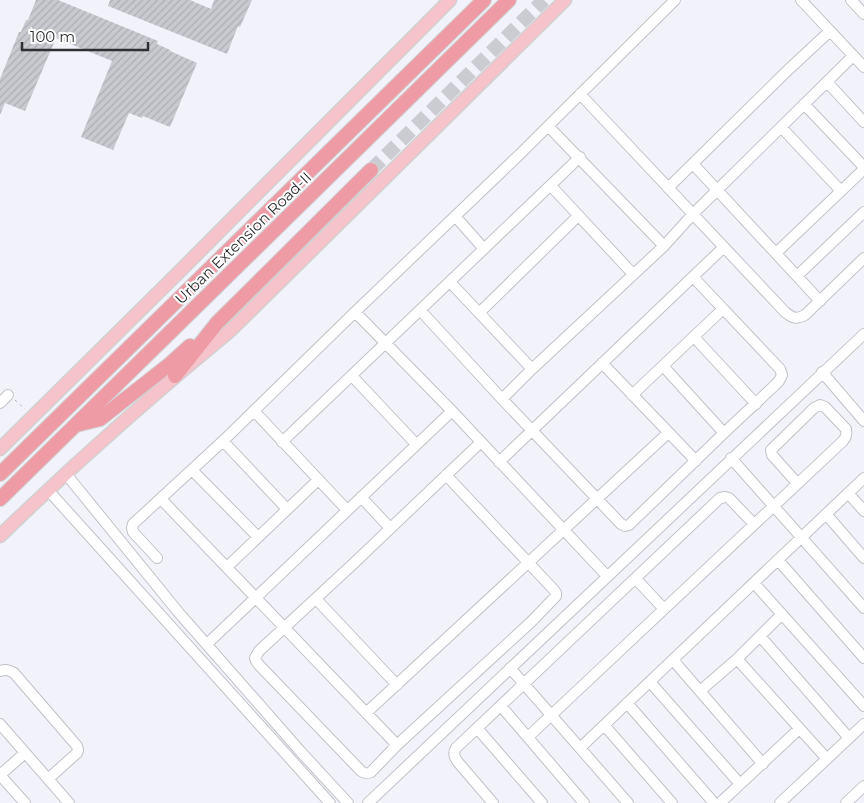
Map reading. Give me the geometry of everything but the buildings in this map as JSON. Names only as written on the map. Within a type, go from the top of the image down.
[{"type":"highway","name":"Urban Extension Road-II","points":[[0,474],[484,0]]},
{"type":"highway","name":"Urban Extension Road-II","points":[[0,499],[509,0]]},
{"type":"highway","points":[[74,426],[100,419],[170,364],[217,323],[371,170]]},
{"type":"highway","points":[[175,376],[217,323]]},
{"type":"main road","points":[[0,449],[450,0]]},
{"type":"main road","points":[[0,536],[48,490],[175,376],[232,330],[565,0]]},
{"type":"street","points":[[157,558],[133,532],[133,524],[223,441],[675,0]]},
{"type":"street","points":[[801,0],[864,68]]},
{"type":"street","points":[[808,8],[817,0]]},
{"type":"street","points":[[851,0],[864,14]]},
{"type":"street","points":[[668,188],[830,31]]},
{"type":"street","points":[[502,399],[664,246],[693,214],[853,56]]},
{"type":"street","points":[[827,82],[864,122]]},
{"type":"street","points":[[580,94],[785,312],[793,318],[805,315],[864,258]]},
{"type":"street","points":[[776,253],[864,168],[804,104]]},
{"type":"street","points":[[548,126],[664,246]]},
{"type":"street","points":[[782,127],[842,191]]},
{"type":"street","points":[[282,442],[580,157]]},
{"type":"street","points":[[693,164],[820,301]]},
{"type":"street","points":[[551,186],[633,274]]},
{"type":"street","points":[[797,276],[864,212]]},
{"type":"street","points":[[455,216],[484,249]]},
{"type":"street","points":[[479,313],[578,216]]},
{"type":"street","points":[[499,462],[724,247]]},
{"type":"street","points":[[420,310],[502,399],[625,526],[629,525],[756,404],[779,381],[782,375],[780,369],[693,277]]},
{"type":"street","points":[[450,282],[532,369]]},
{"type":"street","points":[[632,396],[723,309]]},
{"type":"street","points":[[356,312],[607,576]]},
{"type":"street","points":[[368,803],[864,334]]},
{"type":"street","points":[[694,337],[756,404]]},
{"type":"street","points":[[602,364],[696,461]]},
{"type":"street","points":[[663,366],[724,433]]},
{"type":"street","points":[[822,372],[864,421]]},
{"type":"street","points":[[352,376],[416,444]]},
{"type":"street","points":[[0,403],[8,395]]},
{"type":"street","points":[[528,737],[754,524],[773,506],[797,483],[846,436],[846,430],[825,407],[820,405],[814,408],[771,450],[772,455],[797,483]]},
{"type":"street","points":[[254,411],[347,510]]},
{"type":"street","points":[[207,644],[452,411]]},
{"type":"street","points":[[366,714],[668,433]]},
{"type":"street","points":[[223,441],[287,509]]},
{"type":"street","points":[[446,475],[556,593],[553,600],[531,622],[397,745],[371,772],[364,774],[266,672],[255,658],[257,654],[285,628],[316,598],[446,475],[481,442]]},
{"type":"street","points":[[731,458],[864,608]]},
{"type":"street","points":[[192,470],[258,536]]},
{"type":"street","points":[[66,474],[179,613],[348,803]]},
{"type":"street","points":[[580,748],[864,478]]},
{"type":"street","points":[[227,567],[318,480]]},
{"type":"street","points":[[48,490],[330,803]]},
{"type":"street","points":[[848,494],[864,511]]},
{"type":"street","points":[[361,497],[390,528]]},
{"type":"street","points":[[493,803],[454,757],[456,748],[720,498],[730,498],[754,524]]},
{"type":"street","points":[[161,499],[397,745]]},
{"type":"street","points":[[826,514],[864,558]]},
{"type":"street","points":[[778,560],[864,658]]},
{"type":"street","points":[[636,579],[664,609]]},
{"type":"street","points":[[754,583],[864,706]]},
{"type":"street","points":[[316,598],[397,685]]},
{"type":"street","points":[[700,691],[737,659],[782,614]]},
{"type":"street","points":[[760,636],[849,738]]},
{"type":"street","points":[[737,659],[827,759]]},
{"type":"street","points":[[673,660],[762,764]]},
{"type":"street","points":[[510,668],[628,803]]},
{"type":"street","points":[[0,672],[5,669],[14,673],[77,746],[77,753],[48,779]]},
{"type":"street","points":[[650,682],[740,784]]},
{"type":"street","points":[[627,704],[714,803]]},
{"type":"street","points":[[501,706],[584,803]]},
{"type":"street","points":[[0,724],[69,803]]},
{"type":"street","points":[[780,803],[864,724]]},
{"type":"street","points":[[604,725],[672,803]]},
{"type":"street","points":[[477,728],[542,803]]},
{"type":"street","points":[[720,803],[799,730]]},
{"type":"street","points":[[21,801],[0,775],[25,753]]},
{"type":"street","points":[[846,803],[864,786]]},
{"type":"path","points":[[8,395],[34,416]]},
{"type":"tunnel","points":[[371,170],[544,0]]}]
